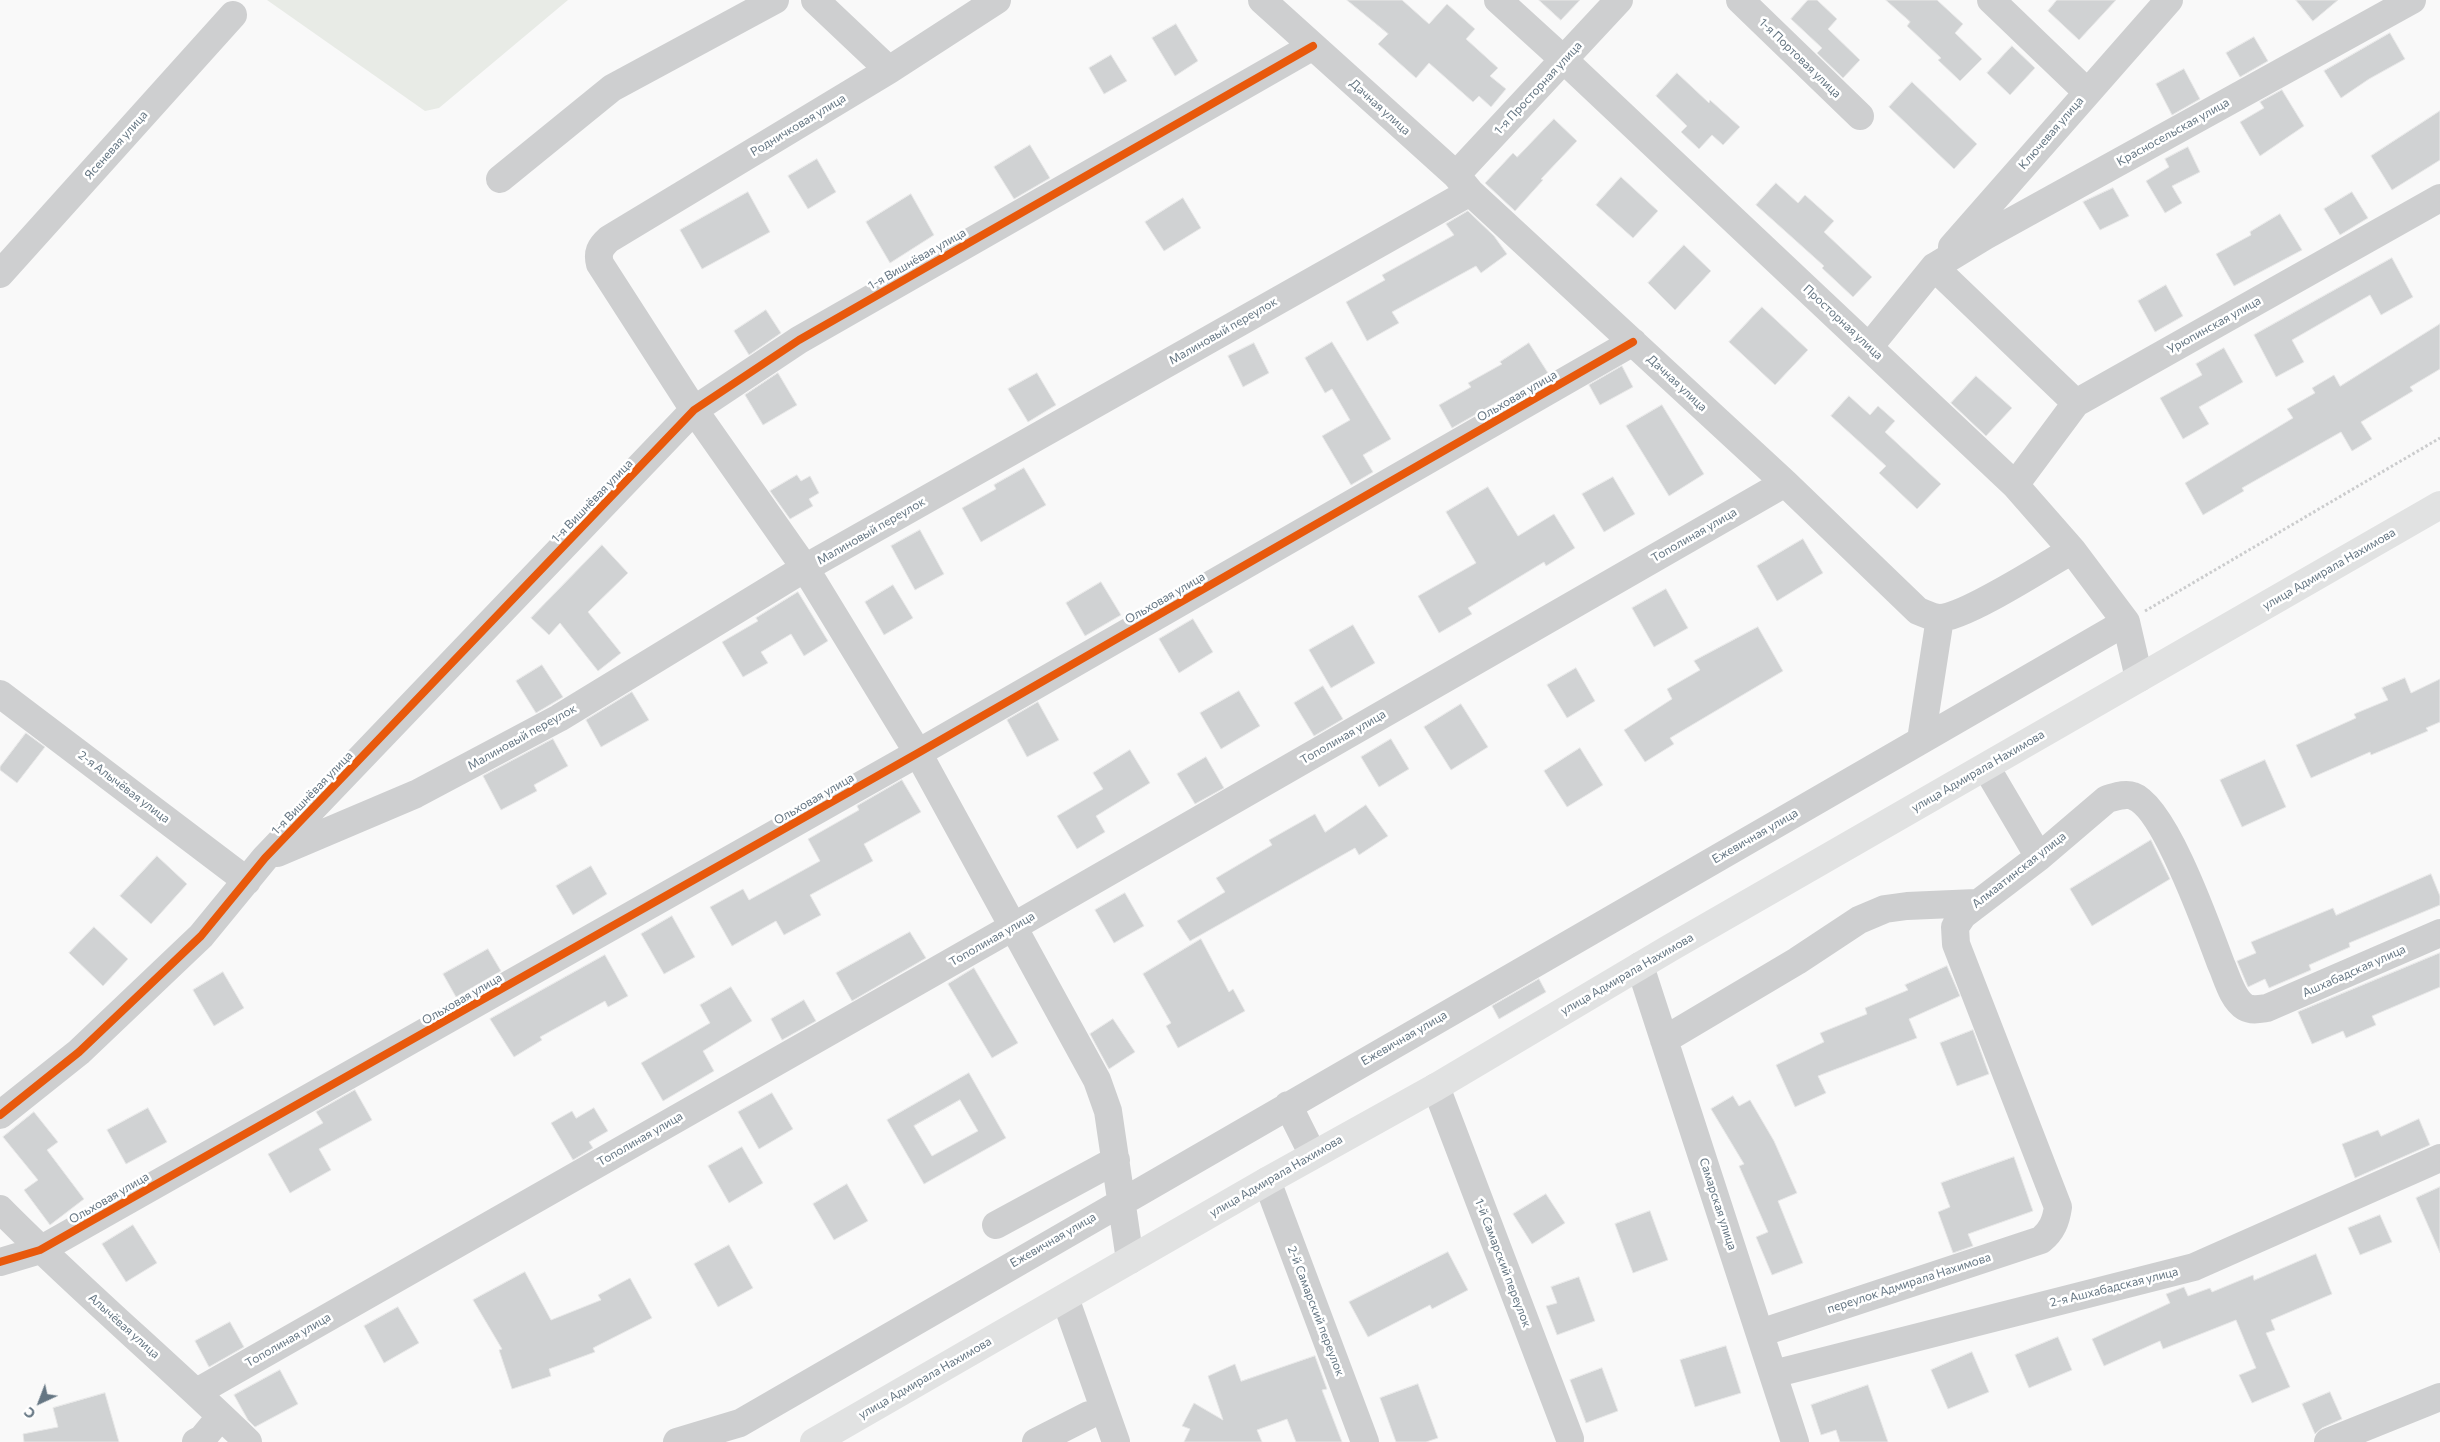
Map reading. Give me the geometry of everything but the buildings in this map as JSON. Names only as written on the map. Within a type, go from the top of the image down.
[{"type":"main road","name":"улица Адмирала Нахимова","points":[[814,1442],[1267,1181],[1436,1087],[1640,966],[2440,505]]},
{"type":"street","points":[[500,179],[612,88],[775,0]]},
{"type":"street","points":[[815,0],[889,70]]},
{"type":"street","name":"Родничковая улица","points":[[694,410],[600,264],[599,250],[609,239],[889,70],[998,0]]},
{"type":"street","name":"Дачная улица","points":[[1262,0],[1463,183],[1785,483],[1918,611],[1940,618]]},
{"type":"street","name":"Просторная улица","points":[[1498,0],[2015,485],[2072,550],[2126,622],[2139,678]]},
{"type":"street","name":"1-я Просторная улица","points":[[1463,183],[1564,60],[1619,0]]},
{"type":"street","name":"1-я Портовая улица","points":[[1740,0],[1860,116]]},
{"type":"street","points":[[1992,0],[2087,92]]},
{"type":"street","name":"Ключевая улица","points":[[1869,346],[1934,266],[2169,0]]},
{"type":"street","name":"Красносельская улица","points":[[1934,266],[2412,0]]},
{"type":"street","name":"Ясеневая улица","points":[[0,274],[233,15]]},
{"type":"street","name":"1-я Вишнёвая улица","points":[[0,1115],[93,1039],[201,936],[265,858],[694,410],[808,335],[1313,46]]},
{"type":"street","name":"Малиновый переулок","points":[[265,858],[416,794],[559,718],[804,568],[1463,183]]},
{"type":"street","name":"Урюпинская улица","points":[[2015,485],[2076,403],[2440,198]]},
{"type":"street","points":[[1934,266],[2076,403]]},
{"type":"street","name":"Ольховая улица","points":[[0,1262],[40,1250],[918,753],[1633,342]]},
{"type":"street","points":[[694,410],[804,568],[918,753],[1012,928],[1097,1080],[1108,1111],[1130,1260]]},
{"type":"street","name":"Тополиная улица","points":[[197,1392],[1012,928],[1785,483]]},
{"type":"street","points":[[1921,740],[1940,618],[1982,601],[2072,550]]},
{"type":"street","name":"Ежевичная улица","points":[[677,1442],[740,1422],[2126,622]]},
{"type":"street","name":"2-я Алычёвая улица","points":[[0,694],[247,880]]},
{"type":"street","points":[[1986,767],[2039,858]]},
{"type":"street","name":"Алмаатинская улица","points":[[2053,1226],[2058,1207],[1956,944],[1955,927],[1963,915],[1976,903],[2039,858],[2107,799],[2126,795],[2134,796],[2142,801],[2161,823],[2237,998],[2245,1007],[2256,1010],[2267,1008]]},
{"type":"street","points":[[1664,1040],[1868,916],[1885,909],[1907,906],[1976,903]]},
{"type":"street","name":"Ашхабадская улица","points":[[2267,1008],[2440,933]]},
{"type":"street","name":"Самарская улица","points":[[1640,966],[1795,1442]]},
{"type":"street","name":"1-й Самарский переулок","points":[[1436,1087],[1570,1439]]},
{"type":"street","points":[[1288,1105],[1313,1155]]},
{"type":"street","name":"2-я Ашхабадская улица","points":[[1773,1374],[2194,1267],[2440,1158]]},
{"type":"street","points":[[996,1225],[1116,1160]]},
{"type":"street","name":"2-й Самарский переулок","points":[[1267,1181],[1364,1442]]},
{"type":"street","name":"Алычёвая улица","points":[[0,1209],[40,1250],[197,1392],[248,1442]]},
{"type":"street","name":"переулок Адмирала Нахимова","points":[[1760,1333],[2041,1240],[2053,1226]]},
{"type":"street","points":[[1065,1298],[1096,1412],[1116,1442]]},
{"type":"street","points":[[2328,1442],[2440,1397]]},
{"type":"street","points":[[1036,1442],[1096,1412]]},
{"type":"street","points":[[1084,1442],[1096,1412]]},
{"type":"street","points":[[196,1442],[202,1438],[221,1416]]},
{"type":"path","points":[[2126,622],[2440,438]]},
{"type":"shaded area","points":[[267,0],[568,0],[439,108],[425,111]]},
{"type":"cycle path","points":[[0,1115],[79,1052],[201,936],[265,858],[694,410],[799,340],[1313,46]]},
{"type":"cycle path","points":[[0,1262],[40,1250],[918,753],[1633,342]]}]
